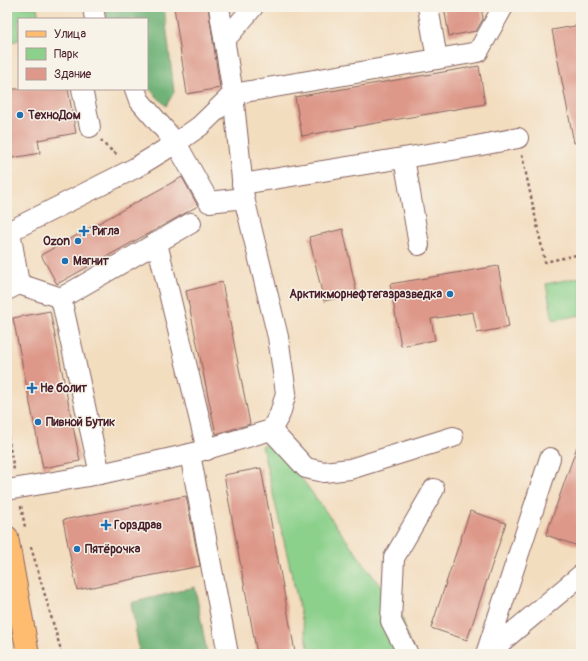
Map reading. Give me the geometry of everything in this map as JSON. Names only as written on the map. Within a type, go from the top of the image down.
[{"type":"main road","points":[[17,535],[28,654]]},
{"type":"lane","points":[[93,7],[95,18]]},
{"type":"lane","points":[[12,490],[100,474],[198,452],[271,430],[280,414],[286,394],[278,337],[243,191],[234,94],[219,7]]},
{"type":"lane","points":[[225,40],[253,7]]},
{"type":"lane","points":[[428,7],[437,59]]},
{"type":"lane","points":[[191,223],[61,298],[13,287],[10,231],[135,168],[200,126],[234,94],[478,52],[503,7]]},
{"type":"lane","points":[[82,90],[90,127]]},
{"type":"lane","points":[[134,90],[139,100],[176,142],[209,202],[243,191],[404,158],[518,138]]},
{"type":"lane","points":[[404,158],[419,245]]},
{"type":"lane","points":[[157,243],[198,452],[228,654]]},
{"type":"lane","points":[[61,298],[100,474]]},
{"type":"lane","points":[[271,430],[306,468],[324,472],[350,469],[453,437]]},
{"type":"lane","points":[[487,654],[550,458]]},
{"type":"lane","points":[[408,654],[391,621],[394,558],[434,489]]},
{"type":"lane","points":[[487,654],[581,575]]},
{"type":"path","points":[[518,138],[545,262],[581,254]]},
{"type":"path","points":[[7,431],[17,535]]},
{"type":"path","points":[[29,540],[62,654]]},
{"type":"green space","points":[[7,7],[37,7],[39,18],[18,18],[18,40],[7,43]]},
{"type":"green space","points":[[105,7],[164,7],[174,92],[166,106],[148,87],[148,18],[107,18]]},
{"type":"green space","points":[[581,277],[581,315],[553,320],[546,284]]},
{"type":"green space","points":[[275,442],[378,583],[398,601],[412,654],[310,654],[262,446]]},
{"type":"green space","points":[[195,587],[207,654],[135,654],[139,649],[131,603]]},
{"type":"building","points":[[174,7],[208,7],[220,88],[187,94]]},
{"type":"building","points":[[444,7],[481,7],[483,19],[476,31],[449,36]]},
{"type":"building","points":[[581,25],[581,142],[574,143],[552,30]]},
{"type":"building","points":[[479,66],[485,104],[302,136],[295,97]]},
{"type":"building","points":[[7,89],[68,90],[76,133],[38,140],[40,153],[7,159]]},
{"type":"building","points":[[182,177],[198,206],[57,284],[41,255]]},
{"type":"building","points":[[343,229],[357,294],[324,301],[309,237]]},
{"type":"building","points":[[498,266],[509,327],[477,333],[473,312],[431,319],[435,340],[401,346],[390,284]]},
{"type":"building","points":[[222,282],[250,424],[216,434],[186,291]]},
{"type":"building","points":[[50,311],[80,461],[43,468],[13,318]]},
{"type":"building","points":[[579,441],[581,441],[581,547],[546,535]]},
{"type":"building","points":[[261,468],[295,652],[285,654],[257,654],[224,475]]},
{"type":"building","points":[[186,496],[200,566],[77,590],[63,520]]},
{"type":"building","points":[[470,511],[506,523],[467,640],[431,628]]},
{"type":"place","name":"ТехноДом","points":[[20,115]]},
{"type":"place","name":"Ригла","points":[[84,231]]},
{"type":"place","name":"Ozon","points":[[78,241]]},
{"type":"place","name":"Магнит","points":[[65,261]]},
{"type":"place","name":"Арктикморнефтегазразведка","points":[[450,294]]},
{"type":"place","name":"Не болит","points":[[32,388]]},
{"type":"place","name":"Пивной Бутик","points":[[38,422]]},
{"type":"place","name":"Горздрав","points":[[106,525]]},
{"type":"place","name":"Пятёрочка","points":[[77,549]]}]
